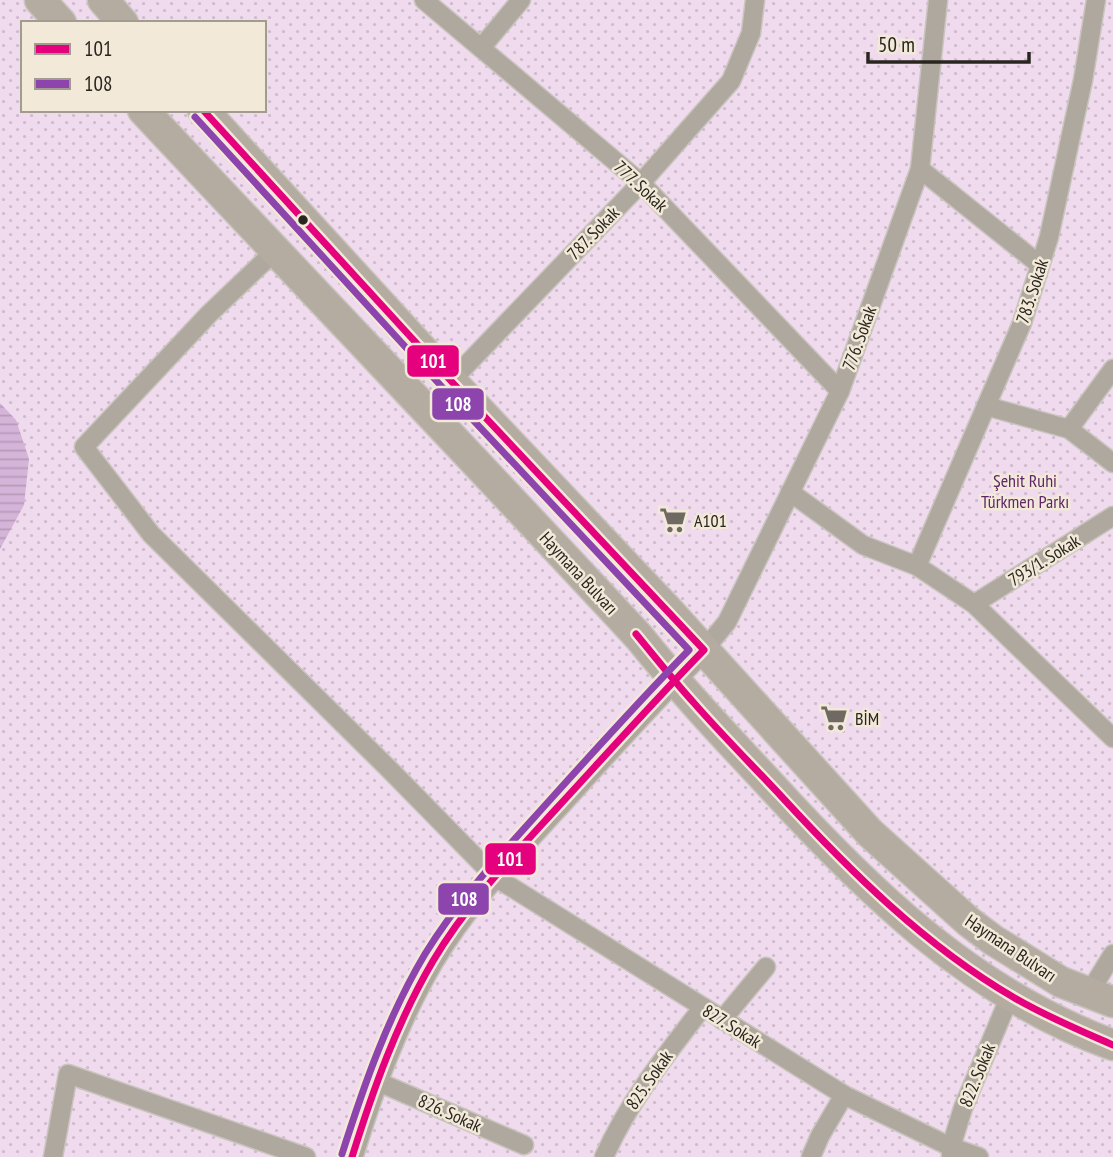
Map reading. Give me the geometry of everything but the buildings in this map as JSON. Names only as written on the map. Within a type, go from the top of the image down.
[{"type":"highway","points":[[40,0],[59,21]]},
{"type":"highway","points":[[103,0],[121,21]]},
{"type":"highway","name":"Haymana Bulvarı","points":[[145,112],[589,583],[639,637],[674,681],[802,820],[874,892],[934,943],[1010,996],[1047,1017],[1113,1045]]},
{"type":"highway","name":"Haymana Bulvarı","points":[[206,112],[451,382],[704,650],[870,833],[969,922],[993,940],[1062,982],[1101,998]]},
{"type":"street","name":"777. Sokak","points":[[424,0],[641,183],[840,391]]},
{"type":"street","points":[[481,48],[521,0]]},
{"type":"street","name":"787. Sokak","points":[[451,382],[641,183],[731,81],[751,33],[755,0]]},
{"type":"street","name":"776. Sokak","points":[[704,650],[727,622],[840,391],[920,169],[937,0]]},
{"type":"street","name":"783. Sokak","points":[[917,566],[1022,323],[1049,237],[1083,80],[1096,0]]},
{"type":"street","points":[[920,169],[1040,265]]},
{"type":"street","name":"827. Sokak","points":[[275,251],[209,314],[84,447],[151,534],[495,877],[844,1095],[951,1152],[979,1157]]},
{"type":"street","points":[[1069,429],[1113,369]]},
{"type":"street","points":[[986,406],[1069,429],[1113,463]]},
{"type":"street","points":[[790,492],[863,545],[917,566],[974,604],[1113,738]]},
{"type":"street","name":"793/1. Sokak","points":[[974,604],[1113,516]]},
{"type":"street","points":[[352,1157],[376,1081],[414,996],[434,960],[463,918],[495,877],[704,650]]},
{"type":"street","points":[[1101,998],[1113,954]]},
{"type":"street","points":[[722,1020],[766,967]]},
{"type":"street","name":"822. Sokak","points":[[951,1152],[963,1108],[1010,996]]},
{"type":"street","name":"825. Sokak","points":[[604,1157],[633,1100],[703,1007]]},
{"type":"street","points":[[53,1157],[68,1074],[306,1157]]},
{"type":"street","name":"826. Sokak","points":[[376,1081],[524,1145]]},
{"type":"street","points":[[811,1157],[844,1095]]},
{"type":"green space","name":"Şehit Ruhi Türkmen Parkı","points":[[0,0],[1113,0],[1113,1157],[0,1157]]},
{"type":"shaded area","points":[[0,403],[16,420],[29,459],[24,505],[0,549]]},
{"type":"transit line","name":"101","points":[[205,112],[451,381],[704,650],[506,863],[446,940],[420,984],[397,1032],[352,1157]]},
{"type":"transit line","name":"108","points":[[195,117],[443,388],[689,650],[500,856],[468,893],[439,933],[425,954],[388,1026],[342,1154]]},
{"type":"transit line","name":"101","points":[[636,634],[705,715],[807,824],[861,879],[919,930],[980,977],[1013,997],[1113,1045]]},
{"type":"place","name":"A101","points":[[673,520]]},
{"type":"place","name":"BİM","points":[[834,718]]}]
